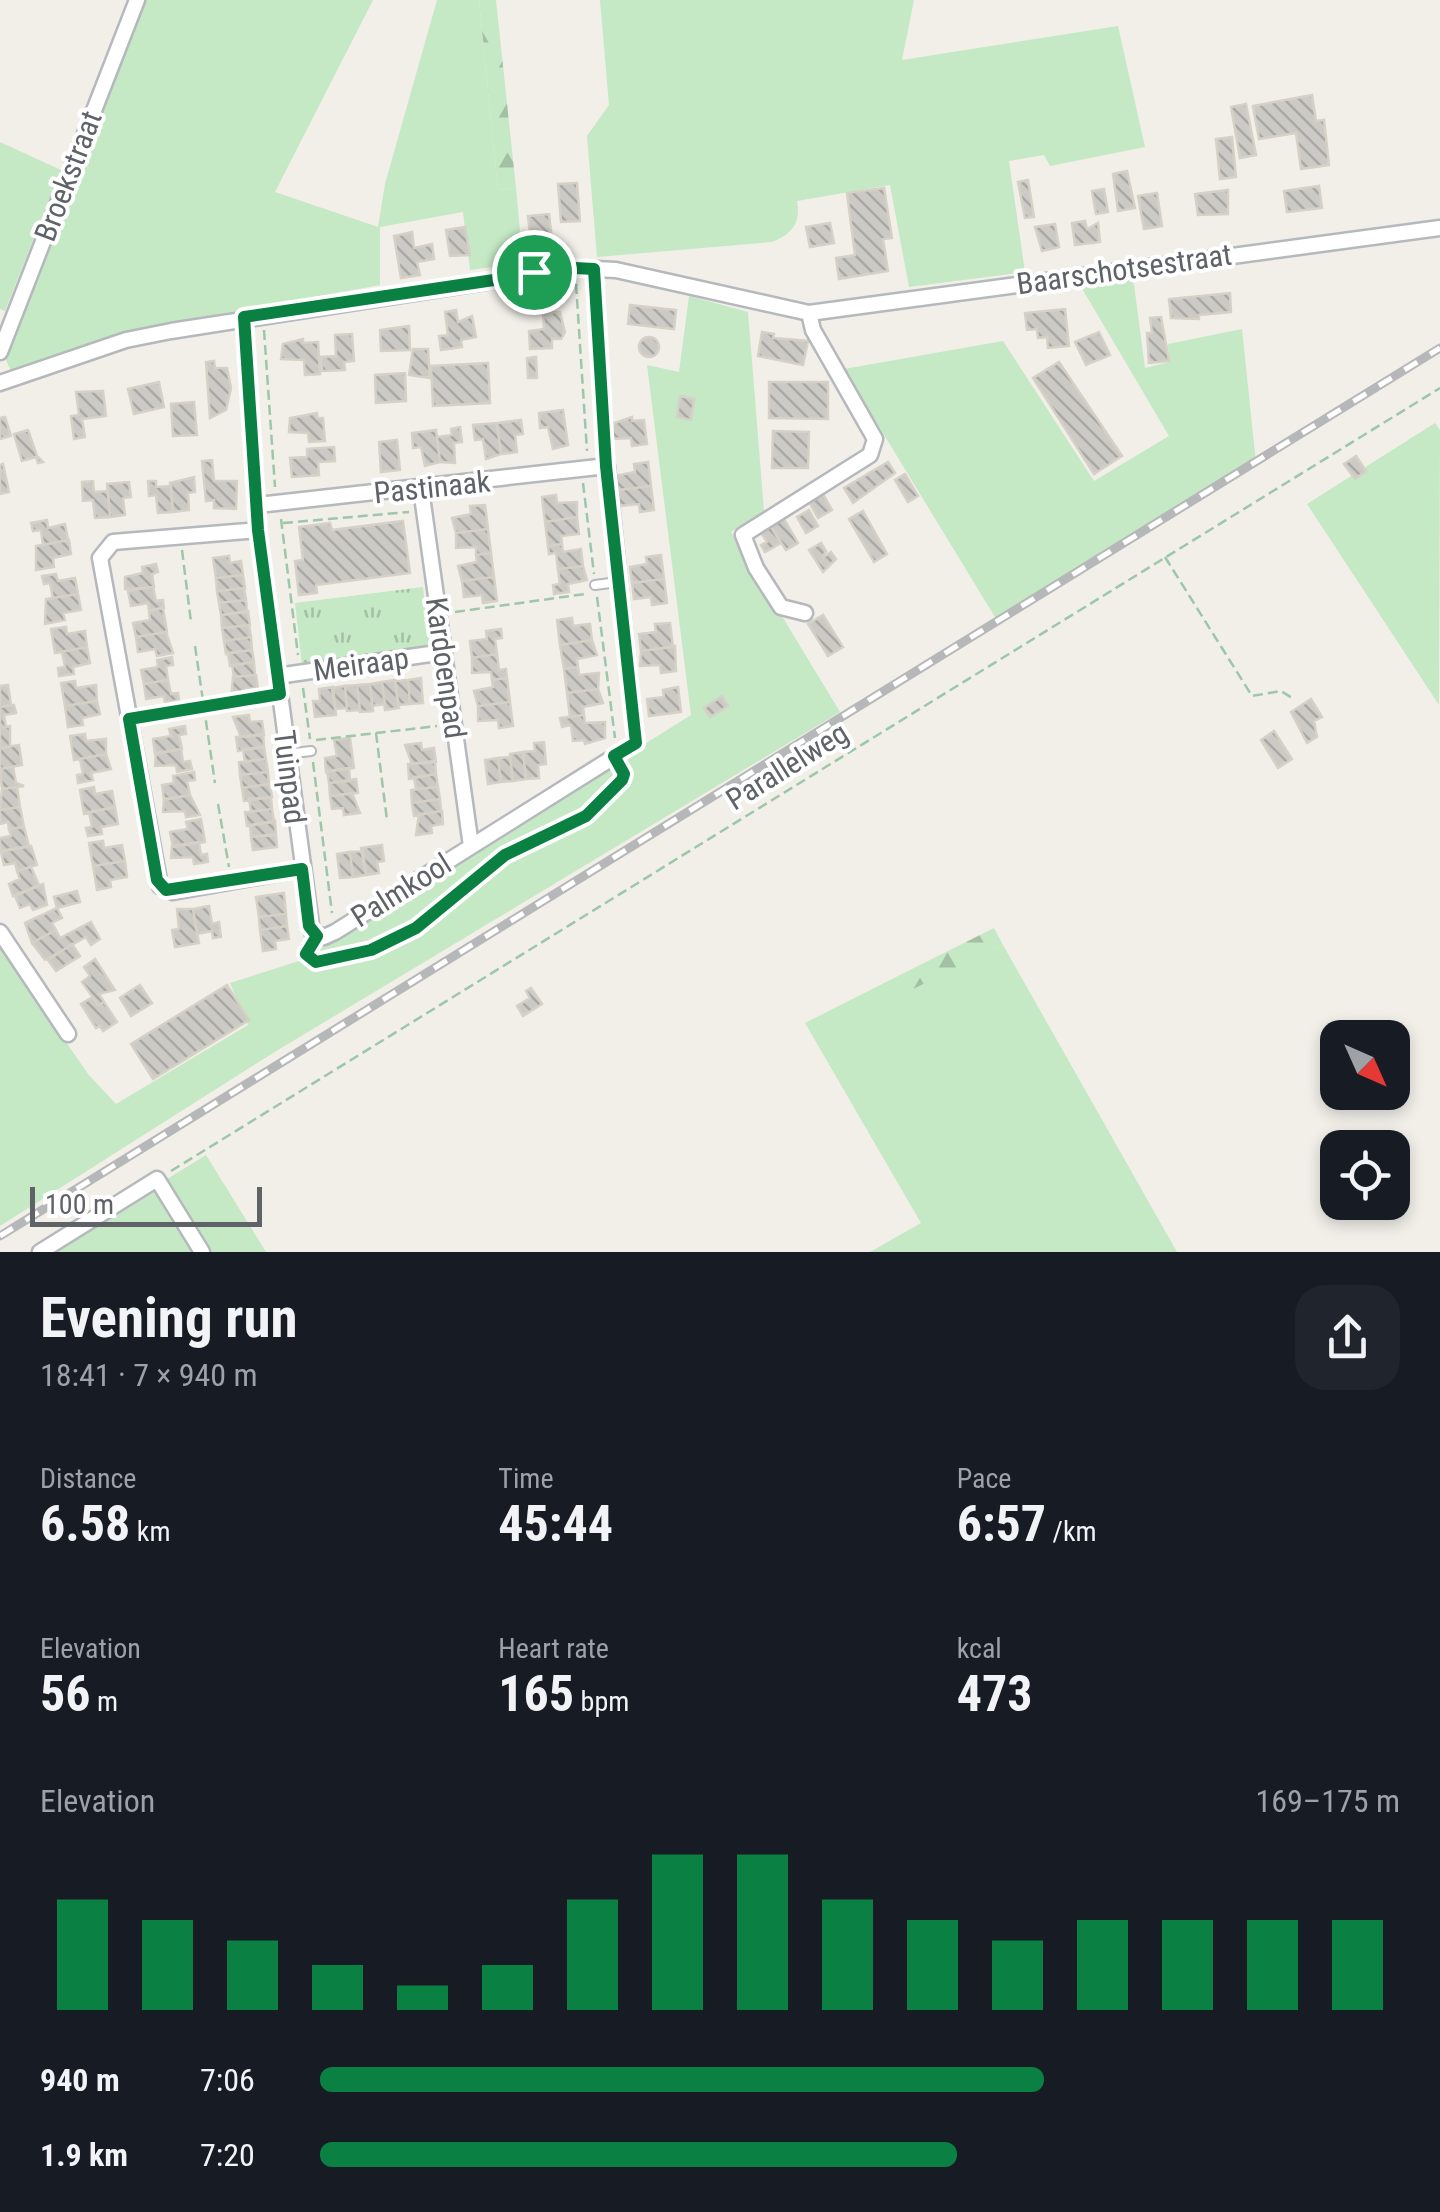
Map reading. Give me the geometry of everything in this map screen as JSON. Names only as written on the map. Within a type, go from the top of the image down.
[{"type":"street","name":"Broekstraat","points":[[4,382],[0,355],[137,0]]},
{"type":"street","name":"Baarschotsestraat","points":[[4,382],[126,340],[244,317],[575,268],[809,312],[1440,228]]},
{"type":"street","points":[[804,613],[782,607],[756,568],[743,536],[870,455],[875,439],[813,330],[809,312]]},
{"type":"street","name":"Tuinpad","points":[[244,317],[258,530],[309,926],[317,936]]},
{"type":"street","points":[[606,466],[618,582]]},
{"type":"street","name":"Pastinaak","points":[[258,504],[606,466]]},
{"type":"street","name":"Kardoenpad","points":[[421,489],[471,846]]},
{"type":"street","points":[[258,530],[114,542],[101,552],[160,886],[173,892],[302,869]]},
{"type":"street","name":"Palmkool","points":[[317,936],[335,932],[636,743],[618,582]]},
{"type":"street","name":"Meiraap","points":[[277,676],[444,652]]},
{"type":"street","points":[[0,932],[68,1034]]},
{"type":"street","points":[[40,1252],[156,1180],[202,1252]]},
{"type":"lane","points":[[596,589],[618,582]]},
{"type":"lane","points":[[287,754],[311,746]]},
{"type":"path","points":[[317,936],[306,954],[316,962],[371,950],[416,928],[505,855],[586,816],[622,780],[582,469],[581,457],[587,457],[575,268]]},
{"type":"path","points":[[594,269],[606,466]]},
{"type":"path","name":"Tuinpad","points":[[263,314],[281,523],[335,932]]},
{"type":"path","name":"Parallelweg","points":[[156,1180],[1440,388]]},
{"type":"path","name":"Pastinaak","points":[[281,523],[412,512]]},
{"type":"path","points":[[180,536],[191,622]]},
{"type":"path","points":[[1164,556],[1252,696],[1280,691],[1294,699]]},
{"type":"path","points":[[438,614],[596,589]]},
{"type":"path","points":[[195,646],[215,782]]},
{"type":"path","points":[[129,719],[280,694]]},
{"type":"path","points":[[311,746],[454,724]]},
{"type":"path","points":[[376,733],[387,820]]},
{"type":"path","points":[[218,804],[231,882]]},
{"type":"green space","points":[[142,0],[373,0],[275,192],[378,227],[385,184],[437,0],[479,0],[498,190],[516,188],[523,263],[470,270],[463,212],[380,227],[380,285],[126,331],[12,373],[3,354]]},
{"type":"green space","points":[[479,0],[496,0],[516,188],[498,190]]},
{"type":"green space","points":[[600,0],[914,0],[902,60],[1118,26],[1145,147],[1050,166],[1044,155],[1009,161],[1025,272],[909,287],[890,185],[797,201],[794,227],[772,242],[597,257],[587,136],[609,105]]},
{"type":"green space","points":[[0,142],[61,170],[5,311],[0,309]]},
{"type":"green space","points":[[1133,277],[1145,368],[1169,362],[1168,344],[1242,329],[1256,463],[998,622],[844,369],[1003,341],[1094,481],[1169,436],[1080,285]]},
{"type":"green space","points":[[689,296],[748,312],[764,511],[731,532],[840,712],[273,1053],[0,1226],[0,946],[88,1074],[116,1104],[248,1025],[230,983],[299,961],[691,715],[647,365],[679,372]]},
{"type":"green space","points":[[1435,423],[1440,430],[1439,705],[1307,504]]},
{"type":"green space","points":[[423,587],[430,650],[302,665],[295,603]]},
{"type":"green space","points":[[994,928],[1003,945],[913,989],[904,973]]},
{"type":"green space","points":[[1003,945],[1177,1252],[870,1252],[921,1223],[805,1023],[904,973],[914,988]]},
{"type":"green space","points":[[206,1155],[266,1252],[208,1252],[164,1181]]},
{"type":"green space","points":[[157,1190],[196,1252],[57,1252]]},
{"type":"building","points":[[1312,95],[1316,121],[1324,120],[1329,165],[1301,169],[1296,133],[1259,139],[1253,106]]},
{"type":"building","points":[[1246,104],[1256,155],[1240,158],[1231,107]]},
{"type":"building","points":[[1232,137],[1236,177],[1220,179],[1216,139]]},
{"type":"building","points":[[1127,171],[1135,208],[1118,211],[1113,174]]},
{"type":"building","points":[[1028,180],[1034,217],[1025,218],[1018,182]]},
{"type":"building","points":[[577,183],[580,221],[561,222],[558,184]]},
{"type":"building","points":[[1319,186],[1322,208],[1287,212],[1284,191]]},
{"type":"building","points":[[884,188],[892,238],[883,239],[888,271],[839,279],[836,258],[855,255],[847,193]]},
{"type":"building","points":[[1104,189],[1108,212],[1096,214],[1092,191]]},
{"type":"building","points":[[1228,190],[1228,214],[1198,215],[1195,194]]},
{"type":"building","points":[[1157,193],[1162,226],[1144,229],[1138,196]]},
{"type":"building","points":[[549,214],[552,240],[531,242],[528,216]]},
{"type":"building","points":[[1085,221],[1087,229],[1098,223],[1100,242],[1075,245],[1072,223]]},
{"type":"building","points":[[830,223],[834,243],[810,247],[806,227]]},
{"type":"building","points":[[1055,224],[1059,247],[1042,251],[1035,227]]},
{"type":"building","points":[[465,227],[470,255],[450,256],[446,230]]},
{"type":"building","points":[[412,232],[414,248],[432,244],[434,259],[417,262],[420,275],[401,278],[394,236]]},
{"type":"building","points":[[1230,293],[1231,312],[1199,315],[1199,319],[1171,318],[1169,299]]},
{"type":"building","points":[[630,305],[676,310],[674,329],[628,324]]},
{"type":"building","points":[[1065,309],[1069,346],[1048,348],[1047,337],[1038,338],[1037,329],[1027,330],[1025,313]]},
{"type":"building","points":[[456,310],[458,322],[472,316],[476,337],[461,340],[462,347],[441,350],[439,336],[448,335],[445,312]]},
{"type":"building","points":[[560,312],[565,332],[561,339],[552,339],[552,348],[530,349],[529,331],[544,329],[543,313]]},
{"type":"building","points":[[1161,317],[1169,361],[1149,363],[1150,318]]},
{"type":"building","points":[[409,326],[410,350],[381,351],[380,330]]},
{"type":"building","points":[[762,332],[774,334],[773,338],[808,341],[803,365],[758,356]]},
{"type":"building","points":[[1099,332],[1110,355],[1086,365],[1075,342]]},
{"type":"building","points":[[352,334],[354,361],[344,362],[345,370],[322,371],[321,357],[336,356],[335,335]]},
{"type":"building","points":[[649,337],[659,347],[649,357],[639,347]]},
{"type":"building","points":[[303,339],[303,343],[318,342],[320,374],[305,375],[304,360],[281,359],[283,344]]},
{"type":"building","points":[[413,349],[428,349],[430,378],[409,375]]},
{"type":"building","points":[[536,357],[537,378],[528,378],[527,358]]},
{"type":"building","points":[[214,361],[215,368],[227,368],[231,388],[226,410],[210,418],[206,362]]},
{"type":"building","points":[[1059,362],[1122,456],[1094,474],[1033,378]]},
{"type":"building","points":[[488,363],[490,403],[433,406],[431,366]]},
{"type":"building","points":[[405,373],[406,401],[376,403],[375,375]]},
{"type":"building","points":[[159,382],[164,407],[134,414],[128,389]]},
{"type":"building","points":[[769,382],[828,382],[828,419],[769,418]]},
{"type":"building","points":[[103,391],[106,416],[82,419],[85,437],[74,439],[71,416],[79,415],[76,392]]},
{"type":"building","points":[[680,396],[694,399],[691,420],[677,417]]},
{"type":"building","points":[[194,402],[197,435],[173,436],[171,404]]},
{"type":"building","points":[[563,410],[568,445],[553,449],[548,427],[540,428],[539,413]]},
{"type":"building","points":[[317,413],[317,418],[323,418],[325,441],[309,442],[308,433],[289,432],[290,418]]},
{"type":"building","points":[[5,417],[11,436],[0,439],[0,418]]},
{"type":"building","points":[[632,417],[632,421],[644,420],[647,444],[632,446],[631,438],[612,439],[612,424]]},
{"type":"building","points":[[521,420],[523,434],[515,435],[517,452],[501,454],[497,423]]},
{"type":"building","points":[[497,423],[501,454],[486,459],[483,439],[475,440],[473,425]]},
{"type":"building","points":[[460,427],[462,442],[454,443],[455,463],[440,462],[437,437],[452,435],[451,429]]},
{"type":"building","points":[[28,430],[43,462],[38,463],[36,457],[22,461],[14,434]]},
{"type":"building","points":[[436,430],[440,462],[425,466],[421,447],[413,448],[412,433]]},
{"type":"building","points":[[773,431],[809,432],[808,468],[772,468]]},
{"type":"building","points":[[397,440],[400,470],[381,472],[379,442]]},
{"type":"building","points":[[334,447],[335,461],[318,462],[319,475],[292,477],[290,458],[307,457],[307,449]]},
{"type":"building","points":[[1356,456],[1366,471],[1355,479],[1344,464]]},
{"type":"building","points":[[212,460],[214,481],[237,481],[236,509],[214,508],[214,500],[206,501],[202,461]]},
{"type":"building","points":[[648,462],[651,486],[619,490],[615,476],[635,472],[634,464]]},
{"type":"building","points":[[888,462],[895,473],[853,503],[844,488]]},
{"type":"building","points":[[3,464],[9,492],[0,494],[0,465]]},
{"type":"building","points":[[905,474],[918,496],[908,502],[895,480]]},
{"type":"building","points":[[194,477],[195,492],[188,493],[189,510],[173,512],[170,483]]},
{"type":"building","points":[[93,481],[94,492],[108,491],[110,517],[95,518],[93,500],[83,501],[82,482]]},
{"type":"building","points":[[148,481],[156,481],[156,487],[171,486],[173,512],[158,513],[156,495],[149,496]]},
{"type":"building","points":[[129,482],[131,497],[123,498],[125,515],[110,517],[107,484]]},
{"type":"building","points":[[651,486],[654,510],[640,512],[639,504],[619,506],[619,490]]},
{"type":"building","points":[[822,492],[832,510],[818,518],[808,500]]},
{"type":"building","points":[[556,495],[557,503],[577,502],[577,517],[545,522],[542,497]]},
{"type":"building","points":[[485,505],[488,529],[456,533],[452,518],[471,514],[470,506]]},
{"type":"building","points":[[809,510],[818,526],[806,533],[797,517]]},
{"type":"building","points":[[863,511],[887,554],[874,562],[849,519]]},
{"type":"building","points":[[577,517],[579,534],[561,536],[562,544],[548,546],[545,522]]},
{"type":"building","points":[[783,517],[798,543],[786,550],[770,525]]},
{"type":"building","points":[[47,520],[48,528],[65,524],[68,540],[43,545],[41,530],[33,531],[31,523]]},
{"type":"building","points":[[403,521],[410,573],[316,585],[317,593],[299,595],[295,561],[303,560],[299,527],[330,523],[332,530]]},
{"type":"building","points":[[770,525],[781,543],[765,552],[761,545],[767,542],[760,531]]},
{"type":"building","points":[[488,529],[491,553],[476,555],[476,547],[456,548],[456,533]]},
{"type":"building","points":[[69,540],[71,554],[53,558],[54,567],[36,570],[36,546]]},
{"type":"building","points":[[821,543],[826,551],[822,558],[831,552],[836,559],[823,572],[809,550]]},
{"type":"building","points":[[562,544],[563,552],[581,549],[583,566],[558,569],[556,553],[549,554],[548,546]]},
{"type":"building","points":[[491,553],[494,577],[462,581],[458,566],[477,562],[476,555]]},
{"type":"building","points":[[661,555],[664,579],[632,583],[630,567],[647,564],[646,557]]},
{"type":"building","points":[[229,556],[230,563],[241,561],[243,575],[216,578],[213,558]]},
{"type":"building","points":[[156,564],[158,572],[152,574],[154,587],[125,589],[125,577],[143,573],[142,567]]},
{"type":"building","points":[[583,566],[587,580],[568,584],[569,592],[554,594],[553,585],[560,584],[558,569]]},
{"type":"building","points":[[56,574],[58,581],[75,578],[78,594],[53,598],[50,583],[44,584],[42,576]]},
{"type":"building","points":[[243,575],[245,588],[217,591],[216,578]]},
{"type":"building","points":[[494,577],[497,601],[483,603],[482,595],[464,597],[462,581]]},
{"type":"building","points":[[664,579],[667,603],[652,605],[651,597],[634,599],[632,583]]},
{"type":"building","points":[[153,587],[156,601],[163,600],[164,608],[149,611],[148,603],[131,606],[128,591]]},
{"type":"building","points":[[244,588],[246,600],[219,603],[217,591]]},
{"type":"building","points":[[78,594],[81,610],[63,613],[65,620],[45,624],[46,599]]},
{"type":"building","points":[[246,600],[247,612],[221,615],[219,603]]},
{"type":"building","points":[[163,608],[167,632],[136,637],[133,623],[150,620],[149,610]]},
{"type":"building","points":[[248,611],[250,625],[222,628],[221,615]]},
{"type":"building","points":[[823,615],[843,647],[828,656],[808,624]]},
{"type":"building","points":[[572,618],[573,626],[590,624],[592,640],[560,645],[557,620]]},
{"type":"building","points":[[670,623],[673,647],[641,651],[639,634],[656,632],[655,624]]},
{"type":"building","points":[[249,625],[251,637],[224,641],[222,628]]},
{"type":"building","points":[[66,627],[67,634],[85,631],[87,647],[55,653],[51,629]]},
{"type":"building","points":[[501,629],[502,638],[495,639],[497,654],[472,658],[470,641],[487,639],[486,631]]},
{"type":"building","points":[[166,632],[173,653],[157,656],[155,649],[138,652],[136,637]]},
{"type":"building","points":[[251,637],[252,650],[226,654],[224,641]]},
{"type":"building","points":[[592,640],[597,655],[577,659],[578,667],[564,669],[560,645]]},
{"type":"building","points":[[675,646],[676,671],[661,673],[660,665],[640,666],[641,651]]},
{"type":"building","points":[[87,647],[90,663],[73,667],[74,674],[59,676],[58,668],[65,667],[62,652],[55,653]]},
{"type":"building","points":[[252,650],[254,662],[230,666],[228,653]]},
{"type":"building","points":[[497,654],[499,670],[506,669],[507,678],[492,680],[491,672],[472,673],[472,658]]},
{"type":"building","points":[[172,657],[173,665],[166,666],[168,680],[144,684],[141,670],[158,667],[157,660]]},
{"type":"building","points":[[254,662],[255,675],[234,677],[232,665]]},
{"type":"building","points":[[578,667],[579,675],[599,673],[598,689],[567,693],[564,669]]},
{"type":"building","points":[[256,675],[258,688],[246,689],[247,697],[231,699],[233,677]]},
{"type":"building","points":[[421,678],[423,703],[410,704],[408,680]]},
{"type":"building","points":[[507,678],[510,702],[478,706],[474,691],[493,687],[492,680]]},
{"type":"building","points":[[168,680],[171,694],[178,693],[179,700],[165,703],[164,696],[146,699],[144,684]]},
{"type":"building","points":[[395,680],[399,708],[385,710],[382,682]]},
{"type":"building","points":[[408,680],[410,704],[398,705],[395,681]]},
{"type":"building","points":[[75,681],[76,688],[96,685],[97,701],[65,706],[61,683]]},
{"type":"building","points":[[382,682],[385,704],[372,706],[370,684]]},
{"type":"building","points":[[370,684],[373,711],[360,712],[357,685]]},
{"type":"building","points":[[8,685],[11,705],[0,707],[0,686]]},
{"type":"building","points":[[357,685],[360,710],[347,711],[345,686]]},
{"type":"building","points":[[345,686],[347,708],[335,709],[332,688]]},
{"type":"building","points":[[333,687],[336,715],[315,717],[313,701],[320,701],[319,689]]},
{"type":"building","points":[[678,687],[681,712],[649,716],[647,699],[664,697],[663,690]]},
{"type":"building","points":[[598,689],[603,703],[583,707],[584,715],[570,717],[567,693]]},
{"type":"building","points":[[722,696],[728,706],[710,717],[704,708]]},
{"type":"building","points":[[1311,699],[1322,717],[1314,721],[1317,737],[1307,743],[1291,712]]},
{"type":"building","points":[[97,701],[100,714],[82,718],[83,725],[68,727],[65,706]]},
{"type":"building","points":[[510,702],[513,726],[499,728],[498,720],[478,721],[478,706]]},
{"type":"building","points":[[14,705],[16,713],[4,715],[6,727],[0,728],[0,707]]},
{"type":"building","points":[[249,715],[250,722],[262,721],[264,735],[241,737],[233,717]]},
{"type":"building","points":[[584,715],[585,723],[605,722],[605,738],[585,744],[584,740],[573,741],[571,725],[562,727],[560,718]]},
{"type":"building","points":[[10,726],[10,747],[0,748],[0,728]]},
{"type":"building","points":[[185,726],[186,734],[179,735],[182,749],[155,754],[153,739],[171,736],[169,729]]},
{"type":"building","points":[[1274,731],[1292,759],[1278,768],[1261,740]]},
{"type":"building","points":[[85,734],[86,741],[106,739],[106,754],[74,760],[70,736]]},
{"type":"building","points":[[263,734],[264,747],[238,751],[236,737]]},
{"type":"building","points":[[350,738],[354,768],[326,772],[325,758],[337,756],[334,740]]},
{"type":"building","points":[[544,742],[546,764],[538,765],[539,778],[526,779],[523,752],[535,751],[534,743]]},
{"type":"building","points":[[421,743],[422,750],[434,748],[436,762],[412,764],[405,745]]},
{"type":"building","points":[[19,745],[22,765],[0,769],[0,748]]},
{"type":"building","points":[[264,747],[266,759],[245,762],[243,749]]},
{"type":"building","points":[[181,749],[183,762],[190,761],[192,769],[177,772],[176,765],[155,766],[156,753]]},
{"type":"building","points":[[523,752],[526,779],[513,781],[510,754]]},
{"type":"building","points":[[106,754],[111,769],[91,773],[93,780],[78,783],[77,775],[83,774],[80,759]]},
{"type":"building","points":[[510,757],[513,781],[501,782],[498,758]]},
{"type":"building","points":[[498,758],[501,782],[488,784],[485,760]]},
{"type":"building","points":[[266,759],[268,772],[240,775],[239,762]]},
{"type":"building","points":[[435,761],[436,774],[409,779],[408,764]]},
{"type":"building","points":[[13,767],[16,783],[24,786],[2,789],[0,769]]},
{"type":"building","points":[[349,768],[350,781],[329,783],[327,771]]},
{"type":"building","points":[[194,772],[195,780],[187,781],[190,795],[164,800],[162,785],[174,783],[173,776]]},
{"type":"building","points":[[268,772],[269,784],[242,788],[240,775]]},
{"type":"building","points":[[436,774],[438,787],[416,789],[414,777]]},
{"type":"building","points":[[356,779],[358,793],[330,796],[329,783]]},
{"type":"building","points":[[270,784],[272,797],[244,801],[242,788]]},
{"type":"building","points":[[17,787],[20,807],[0,810],[2,789]]},
{"type":"building","points":[[94,787],[95,794],[112,791],[115,807],[84,814],[80,790]]},
{"type":"building","points":[[438,787],[440,799],[412,803],[411,790]]},
{"type":"building","points":[[352,793],[360,813],[344,815],[343,808],[332,809],[330,796]]},
{"type":"building","points":[[190,795],[200,815],[186,817],[185,811],[163,812],[164,799]]},
{"type":"building","points":[[271,797],[272,809],[251,812],[249,799]]},
{"type":"building","points":[[440,799],[441,811],[414,816],[412,803]]},
{"type":"building","points":[[20,807],[24,827],[9,829],[8,822],[0,824],[0,810]]},
{"type":"building","points":[[115,807],[118,824],[101,827],[102,834],[88,836],[86,828],[92,827],[89,812]]},
{"type":"building","points":[[272,809],[274,822],[247,826],[245,812]]},
{"type":"building","points":[[442,811],[443,824],[431,826],[432,833],[416,835],[419,814]]},
{"type":"building","points":[[201,819],[205,842],[173,847],[170,832],[188,829],[186,822]]},
{"type":"building","points":[[275,821],[276,835],[251,837],[250,825]]},
{"type":"building","points":[[24,827],[29,846],[0,851],[0,838],[11,836],[9,829]]},
{"type":"building","points":[[276,834],[277,847],[253,850],[251,837]]},
{"type":"building","points":[[103,841],[104,848],[122,845],[125,861],[93,866],[89,843]]},
{"type":"building","points":[[199,842],[201,855],[207,854],[208,862],[194,864],[193,857],[171,858],[172,846]]},
{"type":"building","points":[[382,845],[384,861],[377,862],[379,873],[366,875],[361,848]]},
{"type":"building","points":[[31,846],[37,865],[17,871],[15,863],[4,865],[1,852]]},
{"type":"building","points":[[363,851],[366,875],[353,877],[350,852]]},
{"type":"building","points":[[350,852],[353,877],[340,878],[337,854]]},
{"type":"building","points":[[125,861],[127,877],[110,880],[111,887],[97,890],[93,866]]},
{"type":"building","points":[[31,867],[39,885],[13,896],[9,884],[20,879],[17,871]]},
{"type":"building","points":[[43,884],[47,905],[33,910],[30,904],[20,908],[15,896]]},
{"type":"building","points":[[77,891],[80,902],[57,908],[54,897]]},
{"type":"building","points":[[284,893],[286,914],[259,917],[256,897]]},
{"type":"building","points":[[209,906],[212,924],[219,922],[221,937],[213,938],[212,931],[197,934],[193,909]]},
{"type":"building","points":[[57,908],[62,918],[52,923],[56,930],[32,943],[25,923]]},
{"type":"building","points":[[177,909],[193,909],[199,943],[175,947],[172,930],[179,929]]},
{"type":"building","points":[[286,914],[287,926],[260,930],[259,917]]},
{"type":"building","points":[[91,922],[100,939],[91,945],[86,937],[45,960],[32,943],[56,930],[60,938]]},
{"type":"building","points":[[287,926],[289,939],[275,941],[276,949],[263,951],[260,930]]},
{"type":"building","points":[[72,944],[80,956],[56,971],[48,960]]},
{"type":"building","points":[[95,959],[115,990],[99,994],[104,1002],[98,1005],[82,982],[90,976],[84,967]]},
{"type":"building","points":[[140,985],[152,1003],[131,1016],[120,998]]},
{"type":"building","points":[[227,985],[249,1020],[153,1079],[131,1044]]},
{"type":"building","points":[[531,988],[542,1004],[523,1016],[517,1006],[530,998],[526,991]]},
{"type":"building","points":[[93,997],[98,1005],[104,1002],[117,1022],[103,1031],[100,1026],[96,1028],[81,1004]]},
{"type":"railway","points":[[0,1236],[1440,348]]},
{"type":"route","points":[[594,269],[606,466],[636,743],[614,756],[624,774],[622,780],[586,816],[505,855],[416,928],[357,954],[314,962],[306,954],[317,936],[309,926],[302,869],[173,892],[160,886],[129,719],[280,694],[258,530],[244,317],[534,272],[594,269]]}]
